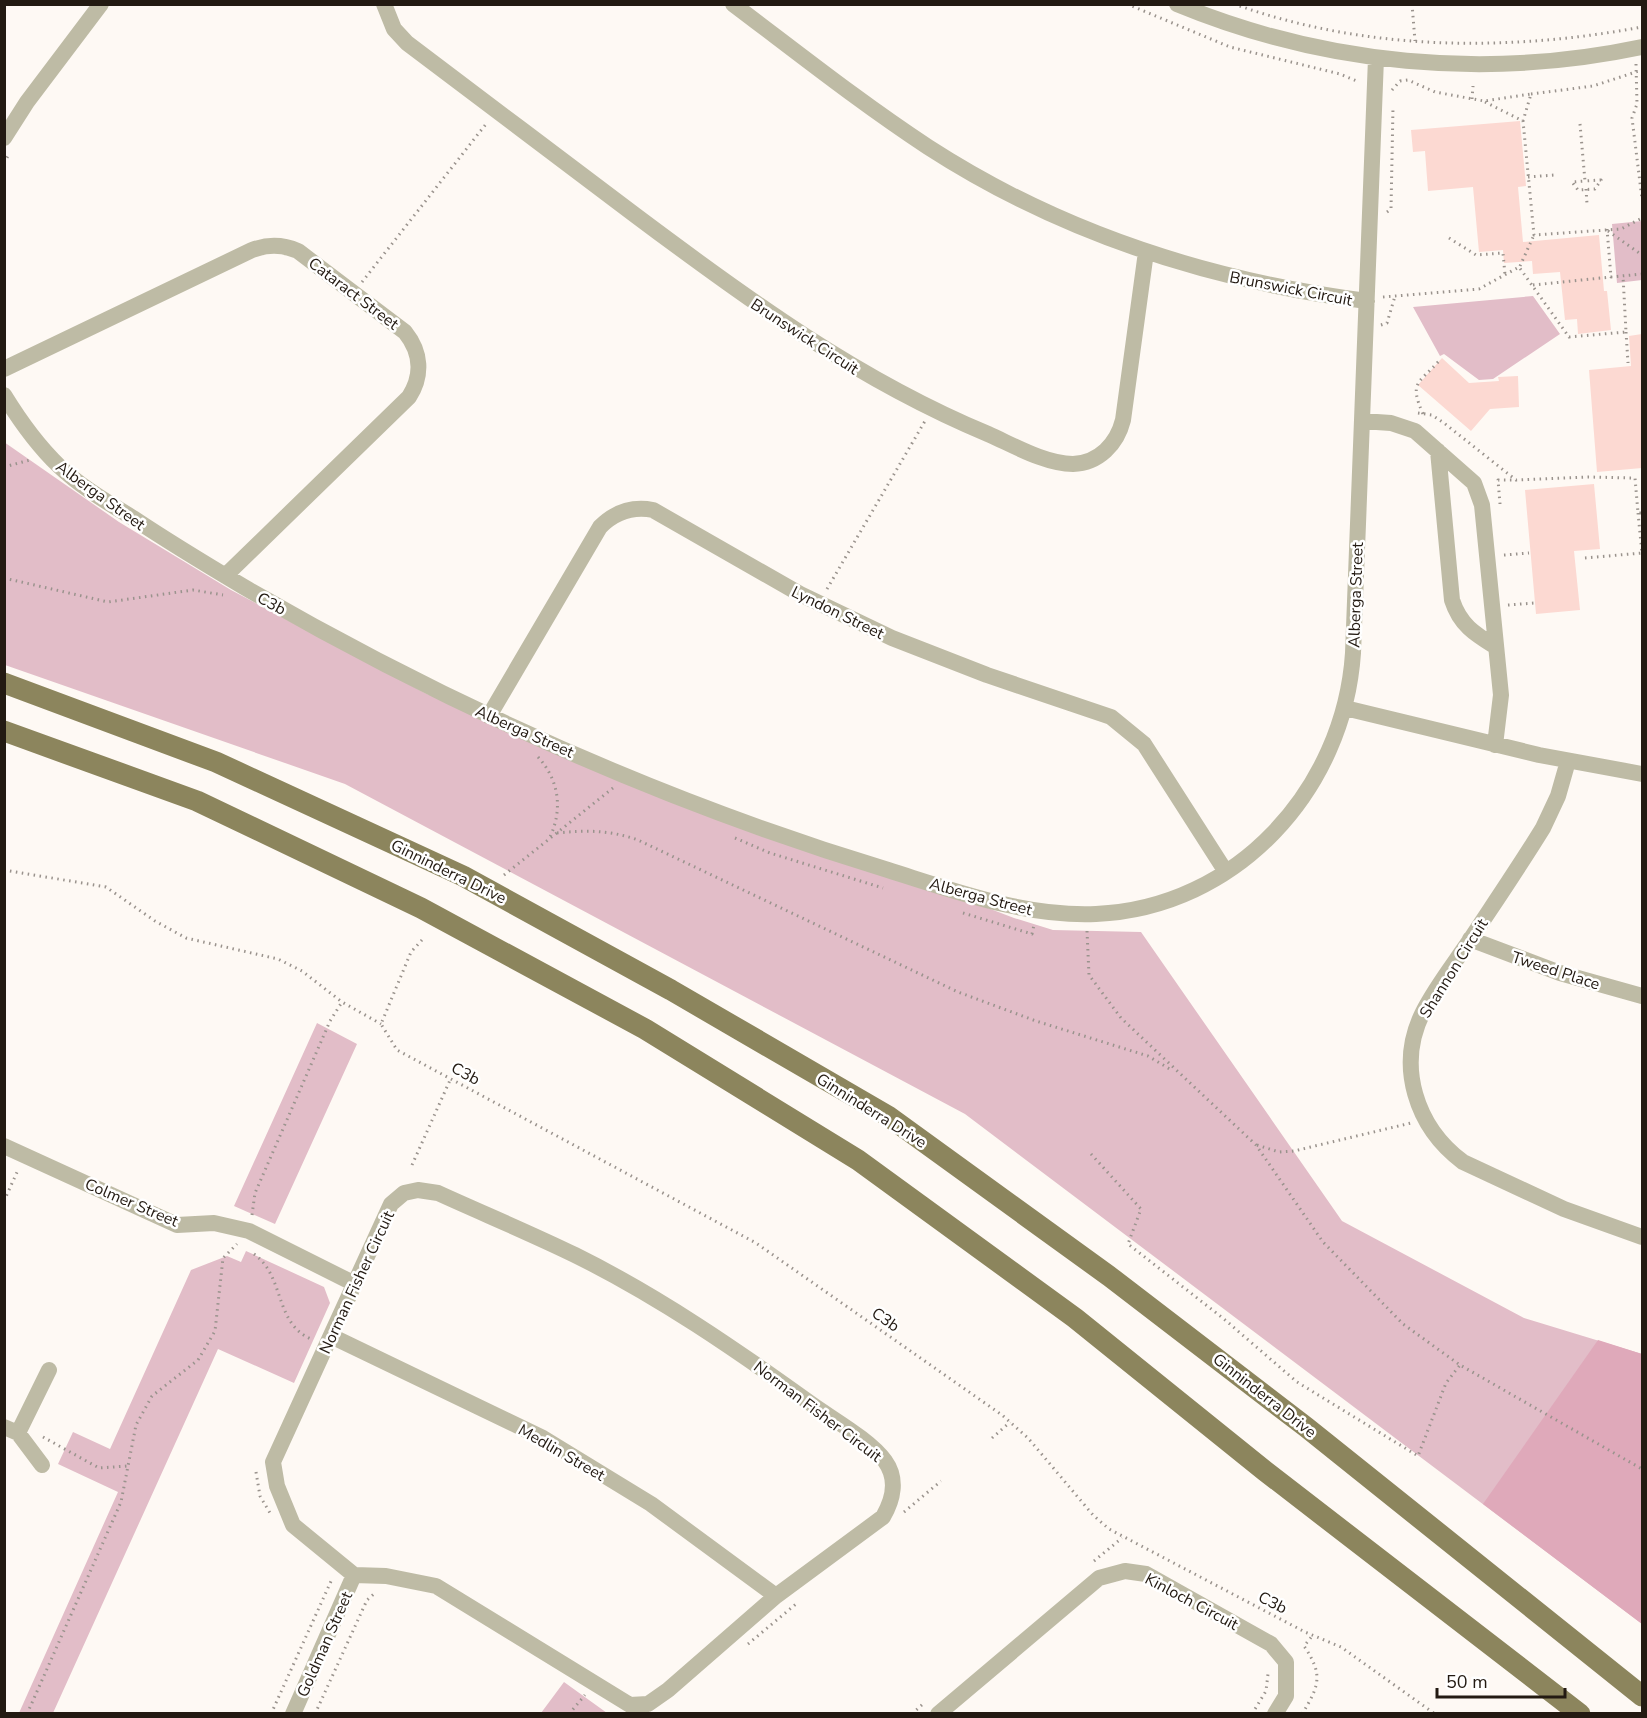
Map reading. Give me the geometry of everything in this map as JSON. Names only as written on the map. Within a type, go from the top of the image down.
[{"type":"main road","name":"Ginninderra Drive","points":[[4,683],[216,762],[463,876],[671,990],[888,1116],[1109,1276],[1306,1427],[1642,1696]]},
{"type":"main road","points":[[4,731],[198,801],[421,908],[645,1029],[858,1160],[1075,1318],[1265,1471],[1580,1713]]},
{"type":"street","points":[[4,138],[27,102],[101,4]]},
{"type":"street","name":"Brunswick Circuit","points":[[384,4],[389,21],[400,37],[765,311],[844,362],[932,409],[1055,461],[1080,463],[1103,454],[1118,435],[1123,420],[1146,252]]},
{"type":"street","name":"Brunswick Circuit","points":[[733,4],[896,126],[964,169],[1071,223],[1146,252],[1255,283],[1372,299]]},
{"type":"street","points":[[1177,4],[1269,37],[1376,58],[1439,64],[1502,65],[1562,60],[1639,48]]},
{"type":"street","name":"Alberga Street","points":[[4,395],[44,450],[95,494],[225,576],[356,649],[489,716],[634,779],[793,839],[933,884],[1031,910],[1085,914],[1121,912],[1165,901],[1226,872],[1271,836],[1308,792],[1330,751],[1345,708],[1353,653],[1362,421],[1372,299],[1376,58]]},
{"type":"street","name":"Cataract Street","points":[[4,369],[259,247],[275,245],[298,251],[399,326],[411,339],[419,364],[414,390],[403,404],[225,576]]},
{"type":"street","points":[[1362,421],[1391,423],[1414,431],[1474,483],[1482,505],[1501,695],[1494,745]]},
{"type":"street","points":[[1438,451],[1455,608],[1458,617],[1470,630],[1496,647]]},
{"type":"street","name":"Lyndon Street","points":[[489,716],[596,534],[606,521],[620,512],[645,508],[660,513],[755,570],[818,603],[939,657],[1098,711],[1123,725],[1152,756],[1226,872]]},
{"type":"street","points":[[1345,708],[1494,745],[1642,774]]},
{"type":"street","name":"Shannon Circuit","points":[[1568,761],[1558,796],[1543,828],[1430,999],[1417,1027],[1411,1057],[1411,1072],[1423,1116],[1445,1147],[1476,1169],[1564,1209],[1642,1237]]},
{"type":"street","name":"Tweed Place","points":[[1470,939],[1560,973],[1642,996]]},
{"type":"street","name":"Colmer Street","points":[[9,1156],[177,1225],[214,1223],[249,1231],[355,1284]]},
{"type":"street","name":"Norman Fisher Circuit","points":[[418,1190],[438,1193],[576,1256],[681,1315],[760,1366],[861,1440],[885,1461],[892,1477],[892,1500],[883,1517],[776,1596],[668,1690],[648,1704],[630,1705],[436,1586],[386,1576],[354,1575],[293,1525],[278,1486],[273,1462],[355,1284],[391,1204],[404,1193],[418,1190]]},
{"type":"street","name":"Medlin Street","points":[[331,1336],[543,1438],[651,1504],[776,1596]]},
{"type":"street","points":[[42,1465],[11,1430],[49,1370]]},
{"type":"street","name":"Kinloch Circuit","points":[[938,1713],[1099,1578],[1125,1571],[1146,1574],[1271,1644],[1286,1662],[1286,1696],[1275,1713]]},
{"type":"street","name":"Goldman Street","points":[[293,1713],[354,1575]]},
{"type":"path","points":[[1127,4],[1163,21],[1252,54],[1340,74],[1354,82],[1361,82],[1362,88]]},
{"type":"path","points":[[1234,4],[1302,24],[1416,43],[1538,42],[1642,27]]},
{"type":"path","points":[[1639,48],[1636,71],[1637,104],[1632,118],[1642,199]]},
{"type":"path","points":[[1484,101],[1593,86],[1642,70]]},
{"type":"path","points":[[1393,94],[1390,92],[1395,85],[1408,80],[1435,92],[1484,101],[1523,121]]},
{"type":"path","points":[[1472,99],[1473,86]]},
{"type":"path","points":[[1372,299],[1479,290],[1519,267],[1534,235],[1523,121],[1531,94]]},
{"type":"path","points":[[1384,213],[1391,209],[1393,105]]},
{"type":"path","points":[[354,292],[496,110]]},
{"type":"path","points":[[1580,124],[1586,181]]},
{"type":"path","points":[[1528,177],[1555,175]]},
{"type":"path","points":[[1601,180],[1596,189],[1578,190],[1572,182],[1586,181],[1601,180]]},
{"type":"path","points":[[1586,189],[1587,204]]},
{"type":"path","points":[[1534,235],[1621,229],[1642,218]]},
{"type":"path","points":[[1607,230],[1642,255]]},
{"type":"path","points":[[1607,230],[1611,277]]},
{"type":"path","points":[[1449,238],[1476,255],[1503,253],[1505,275]]},
{"type":"path","points":[[1519,267],[1569,337],[1626,332]]},
{"type":"path","points":[[1532,285],[1642,274]]},
{"type":"path","points":[[1623,276],[1628,363]]},
{"type":"path","points":[[1377,326],[1378,316]]},
{"type":"path","points":[[1422,414],[1414,393],[1415,387],[1439,361]]},
{"type":"path","points":[[818,603],[932,409]]},
{"type":"path","points":[[1414,412],[1432,415],[1516,480]]},
{"type":"path","points":[[4,467],[35,458],[44,450]]},
{"type":"path","points":[[1500,505],[1498,480],[1635,478],[1642,553],[1585,558]]},
{"type":"path","points":[[1503,545],[1505,565]]},
{"type":"path","points":[[1504,555],[1529,553]]},
{"type":"path","name":"C3b","points":[[4,578],[108,602],[193,590],[231,597]]},
{"type":"path","points":[[1507,595],[1507,615]]},
{"type":"path","points":[[1508,605],[1535,603]]},
{"type":"path","points":[[536,755],[550,773],[557,795],[557,818],[549,839]]},
{"type":"path","points":[[504,875],[615,787],[634,779]]},
{"type":"path","points":[[557,833],[590,830],[616,832],[638,840],[958,992],[1036,1021],[1148,1056],[1178,1074]]},
{"type":"path","points":[[4,870],[106,887],[155,921],[186,938],[278,959],[302,971],[342,1002],[381,1024],[411,952],[422,940]]},
{"type":"path","points":[[1085,914],[1089,975],[1121,1018],[1256,1145],[1323,1242],[1403,1324],[1460,1365],[1642,1469]]},
{"type":"path","points":[[27,1713],[121,1502],[136,1425],[153,1396],[198,1360],[215,1331],[221,1299],[220,1273],[224,1258],[249,1231],[255,1193],[330,1021],[342,1002]]},
{"type":"path","name":"C3b","points":[[381,1024],[397,1050],[756,1243],[1011,1422],[1028,1438],[1093,1515],[1109,1530],[1313,1635],[1341,1647],[1435,1713]]},
{"type":"path","points":[[412,1165],[451,1078]]},
{"type":"path","points":[[1256,1145],[1279,1152],[1294,1151],[1413,1122],[1423,1116]]},
{"type":"path","points":[[1091,1154],[1141,1209],[1128,1244],[1224,1319],[1297,1382],[1418,1456],[1446,1383],[1460,1365]]},
{"type":"path","points":[[4,1201],[9,1156]]},
{"type":"path","points":[[992,1438],[1011,1422]]},
{"type":"path","points":[[36,1433],[99,1468],[127,1466]]},
{"type":"path","points":[[315,1713],[367,1600]]},
{"type":"path","points":[[1302,1713],[1314,1693],[1318,1679],[1316,1665],[1304,1646],[1313,1635]]},
{"type":"path","points":[[568,1713],[585,1695]]},
{"type":"shaded area","points":[[1642,221],[1642,280],[1617,283],[1612,224]]},
{"type":"shaded area","points":[[1533,296],[1560,334],[1493,379],[1479,380],[1444,354],[1440,356],[1413,307]]},
{"type":"shaded area","points":[[4,442],[119,522],[231,590],[427,694],[1014,918],[1053,930],[1141,932],[1342,1221],[1524,1318],[1642,1354],[1642,1624],[965,1114],[345,784],[5,665]]},
{"type":"shaded area","points":[[317,1023],[357,1044],[275,1224],[234,1206]]},
{"type":"shaded area","points":[[246,1251],[324,1287],[330,1303],[294,1383],[218,1349],[53,1713],[19,1713],[118,1492],[58,1464],[73,1432],[110,1449],[191,1270],[227,1256],[241,1262]]},
{"type":"shaded area","points":[[1598,1340],[1642,1354],[1642,1624],[1483,1504]]},
{"type":"shaded area","points":[[564,1682],[607,1713],[541,1713]]},
{"type":"building","points":[[1520,121],[1526,186],[1518,187],[1523,242],[1599,235],[1604,291],[1607,291],[1611,330],[1578,334],[1577,319],[1565,320],[1560,272],[1533,274],[1532,261],[1504,263],[1503,250],[1479,252],[1473,187],[1428,191],[1425,151],[1413,152],[1411,130]]},
{"type":"building","points":[[1642,334],[1642,468],[1597,472],[1589,370],[1631,366],[1629,336]]},
{"type":"building","points":[[1442,358],[1469,383],[1499,381],[1498,377],[1518,376],[1519,407],[1490,409],[1471,431],[1418,385]]},
{"type":"building","points":[[1594,484],[1600,549],[1574,551],[1580,610],[1536,614],[1525,490]]}]
